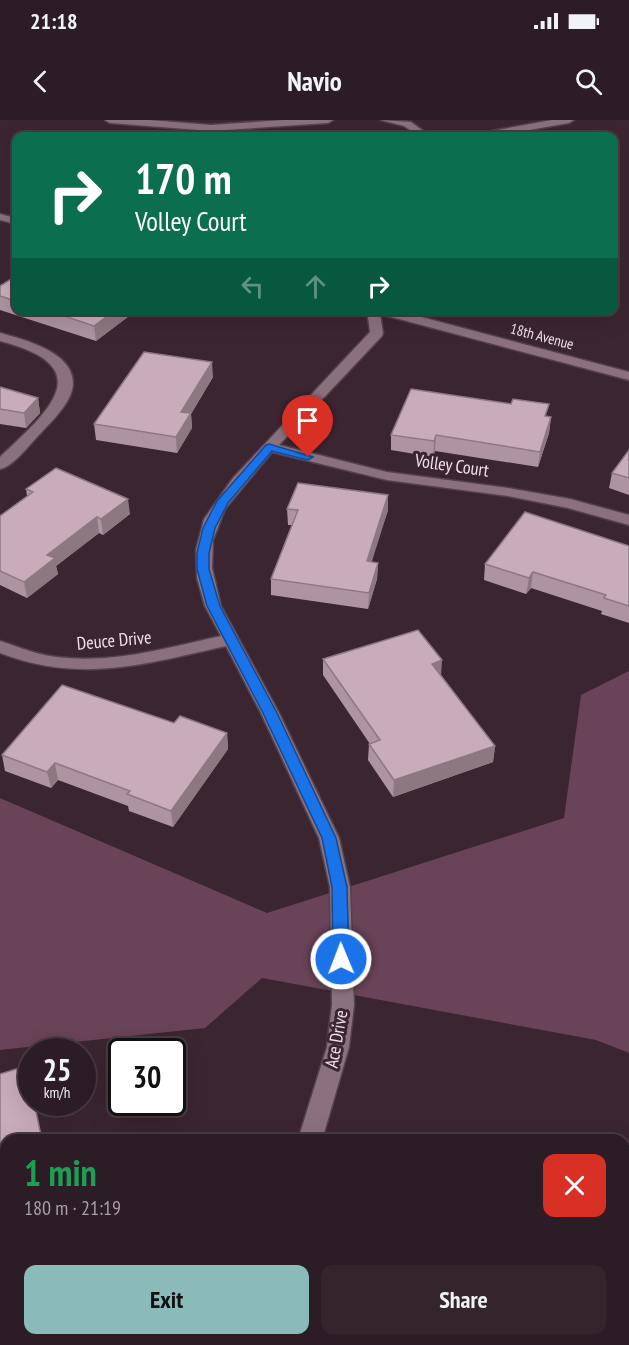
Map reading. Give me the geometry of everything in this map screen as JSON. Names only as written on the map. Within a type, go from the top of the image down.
[{"type":"street","points":[[110,120],[238,127],[328,120]]},
{"type":"street","points":[[386,120],[407,124],[419,132]]},
{"type":"street","points":[[503,132],[569,120]]},
{"type":"street","name":"Ace Drive","points":[[312,1134],[338,1047],[343,1005],[339,887],[329,838],[270,713],[207,589],[203,553],[209,528],[223,501],[269,447],[377,333],[374,315]]},
{"type":"street","name":"18th Avenue","points":[[397,315],[629,376]]},
{"type":"street","points":[[0,337],[46,353],[58,361],[65,378],[64,394],[56,406],[0,465]]},
{"type":"street","name":"Volley Court","points":[[269,447],[387,476],[507,492],[570,504],[629,520]]},
{"type":"street","name":"Deuce Drive","points":[[0,647],[50,661],[98,664],[148,658],[231,639]]},
{"type":"shaded area","points":[[629,671],[629,1053],[596,1040],[262,978],[205,1028],[96,1040],[18,1038],[18,1048],[0,1050],[0,798],[267,913],[564,818],[581,695]]},
{"type":"building","points":[[12,278],[12,300],[0,296],[0,286]]},
{"type":"building","points":[[61,315],[108,315],[94,326]]},
{"type":"building","points":[[144,352],[212,362],[181,412],[191,413],[176,437],[94,424]]},
{"type":"building","points":[[0,387],[38,398],[24,413],[0,409]]},
{"type":"building","points":[[411,389],[511,404],[513,399],[549,404],[545,416],[551,417],[540,452],[436,435],[434,441],[391,435]]},
{"type":"building","points":[[629,450],[629,478],[612,473]]},
{"type":"building","points":[[56,468],[128,499],[101,519],[97,517],[47,555],[55,558],[24,582],[0,571],[0,516],[33,492],[26,489]]},
{"type":"building","points":[[298,483],[388,495],[367,561],[378,563],[369,593],[271,579],[298,510],[287,509]]},
{"type":"building","points":[[525,512],[629,546],[629,606],[604,598],[606,595],[533,572],[529,578],[485,564]]},
{"type":"building","points":[[418,630],[442,660],[432,664],[495,746],[394,780],[369,744],[380,740],[323,659]]},
{"type":"building","points":[[62,685],[174,723],[180,716],[227,733],[171,811],[127,794],[130,791],[55,763],[47,772],[2,755]]},
{"type":"building","points":[[18,1068],[18,1116],[37,1116],[41,1134],[0,1134],[0,1074]]},
{"type":"route","points":[[308,457],[269,447],[223,501],[209,528],[203,553],[203,569],[213,606],[270,713],[329,838],[339,887],[341,959]]}]
